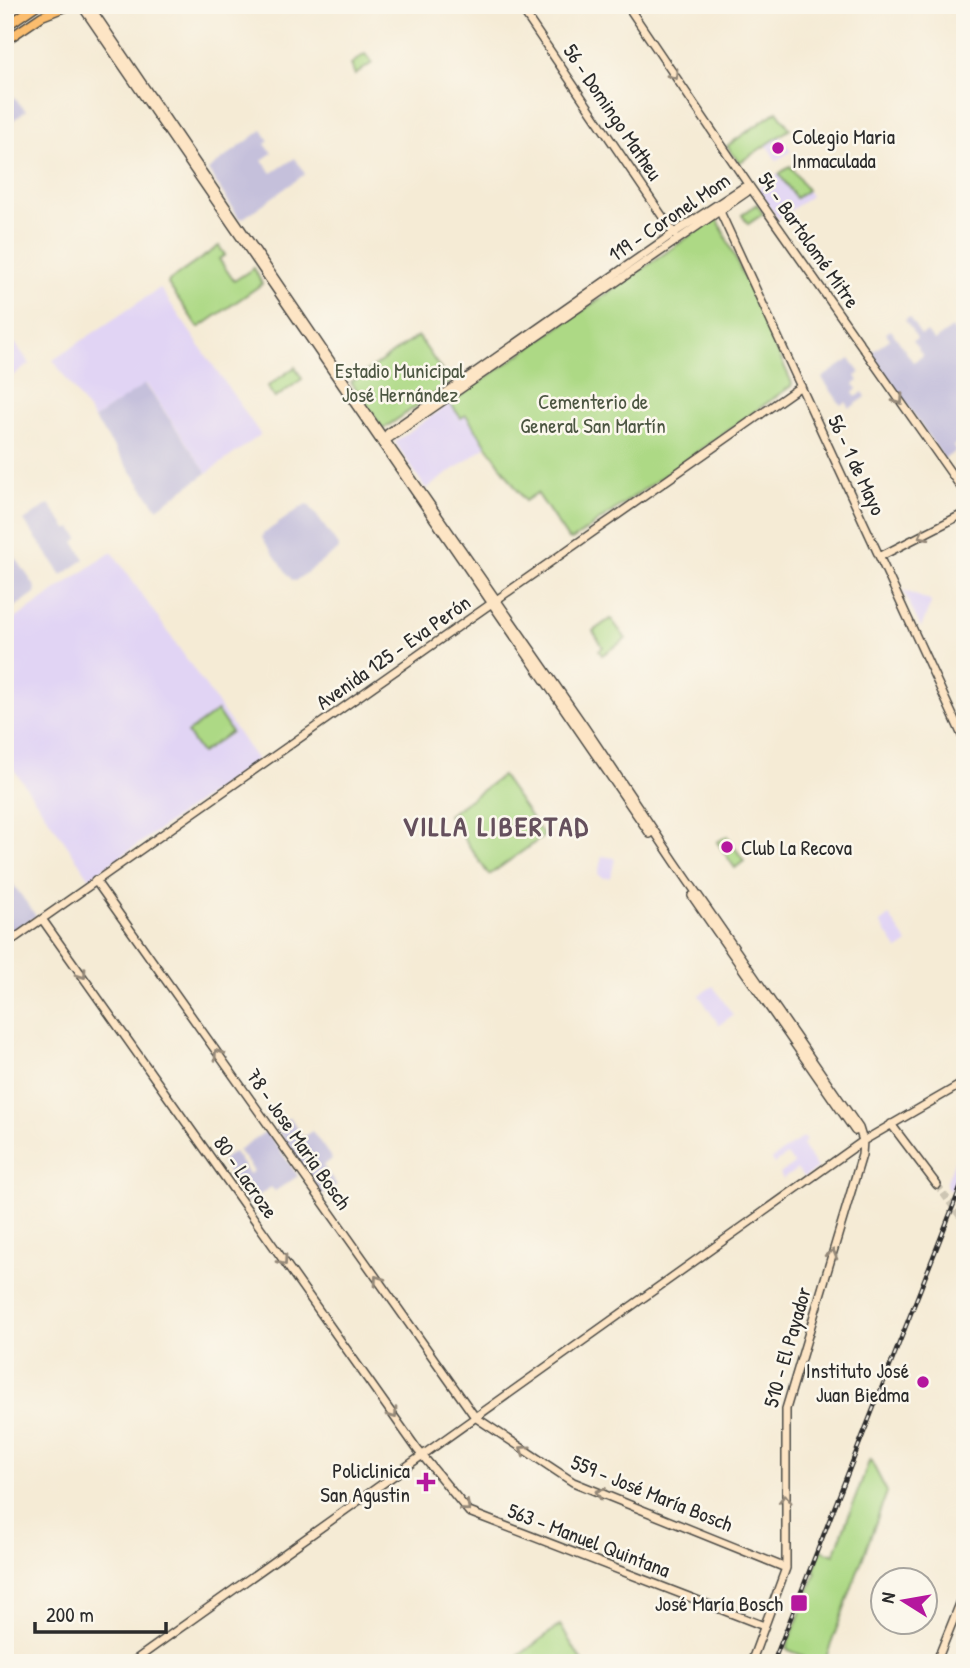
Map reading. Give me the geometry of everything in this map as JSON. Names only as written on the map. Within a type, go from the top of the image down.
[{"type":"main road","points":[[5,27],[37,5]]},
{"type":"main road","points":[[5,41],[42,16],[70,5]]},
{"type":"main road","points":[[81,5],[859,1128],[862,1138]]},
{"type":"main road","points":[[89,5],[495,602]]},
{"type":"main road","name":"56 - Domingo Matheu","points":[[519,5],[676,235]]},
{"type":"main road","name":"54 - Bartolomé Mitre","points":[[627,5],[750,187],[965,494]]},
{"type":"main road","name":"119 - Coronel Mom","points":[[385,441],[394,428],[744,187],[750,187]]},
{"type":"main road","name":"56 - 1 de Mayo","points":[[718,207],[965,742]]},
{"type":"main road","name":"Avenida 125 - Eva Perón","points":[[5,945],[801,386]]},
{"type":"main road","points":[[881,556],[965,513]]},
{"type":"main road","name":"78 - Jose Maria Bosch","points":[[96,880],[475,1417]]},
{"type":"main road","name":"80 - Lacroze","points":[[42,919],[422,1455]]},
{"type":"main road","points":[[131,1663],[862,1138],[965,1082]]},
{"type":"main road","points":[[891,1124],[937,1185]]},
{"type":"main road","name":"510 - El Payador","points":[[786,1568],[786,1409],[862,1155],[862,1138]]},
{"type":"main road","name":"559 - José María Bosch","points":[[475,1417],[573,1482],[786,1568]]},
{"type":"main road","name":"563 - Manuel Quintana","points":[[422,1455],[469,1511],[764,1626]]},
{"type":"main road","points":[[751,1663],[786,1568]]},
{"type":"main road","points":[[936,1663],[965,1591]]},
{"type":"shaded area","points":[[5,87],[26,111],[5,126]]},
{"type":"shaded area","points":[[262,130],[269,141],[265,144],[272,153],[262,160],[272,173],[295,158],[305,174],[242,219],[208,170]]},
{"type":"shaded area","name":"Colegio Maria Inmaculada","points":[[780,136],[791,151],[777,161],[766,145]]},
{"type":"shaded area","points":[[790,166],[811,196],[778,219],[757,189]]},
{"type":"shaded area","points":[[160,288],[260,434],[207,473],[146,384],[94,419],[53,360]]},
{"type":"shaded area","points":[[909,317],[921,335],[927,332],[934,341],[952,328],[965,346],[965,438],[953,446],[956,451],[944,459],[871,353],[890,339],[886,333],[891,330],[913,362],[923,356],[913,341],[917,338],[905,320]]},
{"type":"shaded area","points":[[5,329],[30,364],[8,379],[5,379]]},
{"type":"shaded area","points":[[850,359],[860,373],[856,376],[859,381],[854,384],[857,389],[853,393],[856,397],[863,392],[866,397],[850,408],[846,402],[841,405],[822,378]]},
{"type":"shaded area","points":[[145,384],[207,473],[157,508],[94,419]]},
{"type":"shaded area","points":[[450,403],[461,418],[465,415],[487,446],[426,489],[395,442]]},
{"type":"shaded area","points":[[49,504],[68,530],[72,528],[79,538],[74,542],[85,559],[62,575],[24,521]]},
{"type":"shaded area","points":[[306,504],[339,547],[295,581],[262,538],[263,534]]},
{"type":"shaded area","points":[[7,548],[36,588],[35,593],[5,614]]},
{"type":"shaded area","points":[[113,553],[256,759],[90,878],[5,757],[5,626]]},
{"type":"shaded area","points":[[903,590],[931,603],[921,628]]},
{"type":"shaded area","points":[[602,856],[615,858],[611,877],[603,878],[598,874]]},
{"type":"shaded area","points":[[5,873],[36,916],[5,937]]},
{"type":"shaded area","points":[[889,916],[908,943],[898,950],[880,923]]},
{"type":"shaded area","points":[[713,986],[733,1015],[719,1025],[699,995]]},
{"type":"shaded area","points":[[290,1117],[303,1137],[312,1131],[332,1159],[323,1166],[337,1185],[324,1194],[276,1128],[276,1125]]},
{"type":"shaded area","points":[[265,1132],[298,1176],[275,1191],[271,1187],[248,1203],[221,1161],[234,1152],[249,1174],[254,1171],[238,1150]]},
{"type":"shaded area","points":[[803,1137],[806,1141],[802,1145],[817,1168],[804,1178],[797,1169],[783,1179],[780,1174],[794,1164],[787,1155],[774,1164],[771,1160]]},
{"type":"shaded area","points":[[963,1138],[965,1160],[953,1190],[947,1188],[946,1184]]},
{"type":"green space","points":[[365,54],[372,63],[355,75],[351,64]]},
{"type":"green space","points":[[777,111],[790,129],[739,163],[727,146]]},
{"type":"green space","points":[[790,166],[807,190],[796,198],[779,174]]},
{"type":"green space","points":[[757,204],[763,214],[748,224],[742,215]]},
{"type":"green space","name":"Cementerio de General San Martín","points":[[714,219],[718,220],[792,383],[791,386],[572,540],[568,539],[537,493],[525,501],[466,415],[461,418],[450,403]]},
{"type":"green space","points":[[219,246],[225,255],[219,259],[234,281],[254,268],[262,284],[198,327],[168,284]]},
{"type":"green space","name":"Estadio Municipal José Hernández","points":[[418,336],[450,383],[383,429],[351,382]]},
{"type":"green space","points":[[295,367],[302,379],[275,398],[267,387]]},
{"type":"green space","points":[[610,619],[626,639],[602,655],[599,650],[603,647],[593,631]]},
{"type":"green space","points":[[217,711],[231,732],[201,753],[187,733]]},
{"type":"green space","points":[[502,776],[544,836],[489,875],[448,815]]},
{"type":"green space","name":"Club La Recova","points":[[727,836],[744,861],[735,868],[717,842]]},
{"type":"green space","points":[[870,1459],[887,1492],[824,1663],[802,1663],[804,1656],[786,1649],[816,1572],[814,1570],[821,1550],[834,1555]]},
{"type":"green space","points":[[560,1625],[583,1663],[509,1663]]},
{"type":"tunnel","points":[[937,1185],[965,1223]]},
{"type":"railway","points":[[773,1663],[965,1176]]},
{"type":"place","name":"Colegio Maria Inmaculada","points":[[778,148]]},
{"type":"place","name":"Club La Recova","points":[[727,847]]},
{"type":"place","name":"Instituto José Juan Biedma","points":[[923,1382]]},
{"type":"place","name":"Policlinica San Agustin","points":[[426,1482]]},
{"type":"place","name":"José María Bosch","points":[[799,1603]]},
{"type":"district","name":"VILLA LIBERTAD","points":[[496,826]]}]
